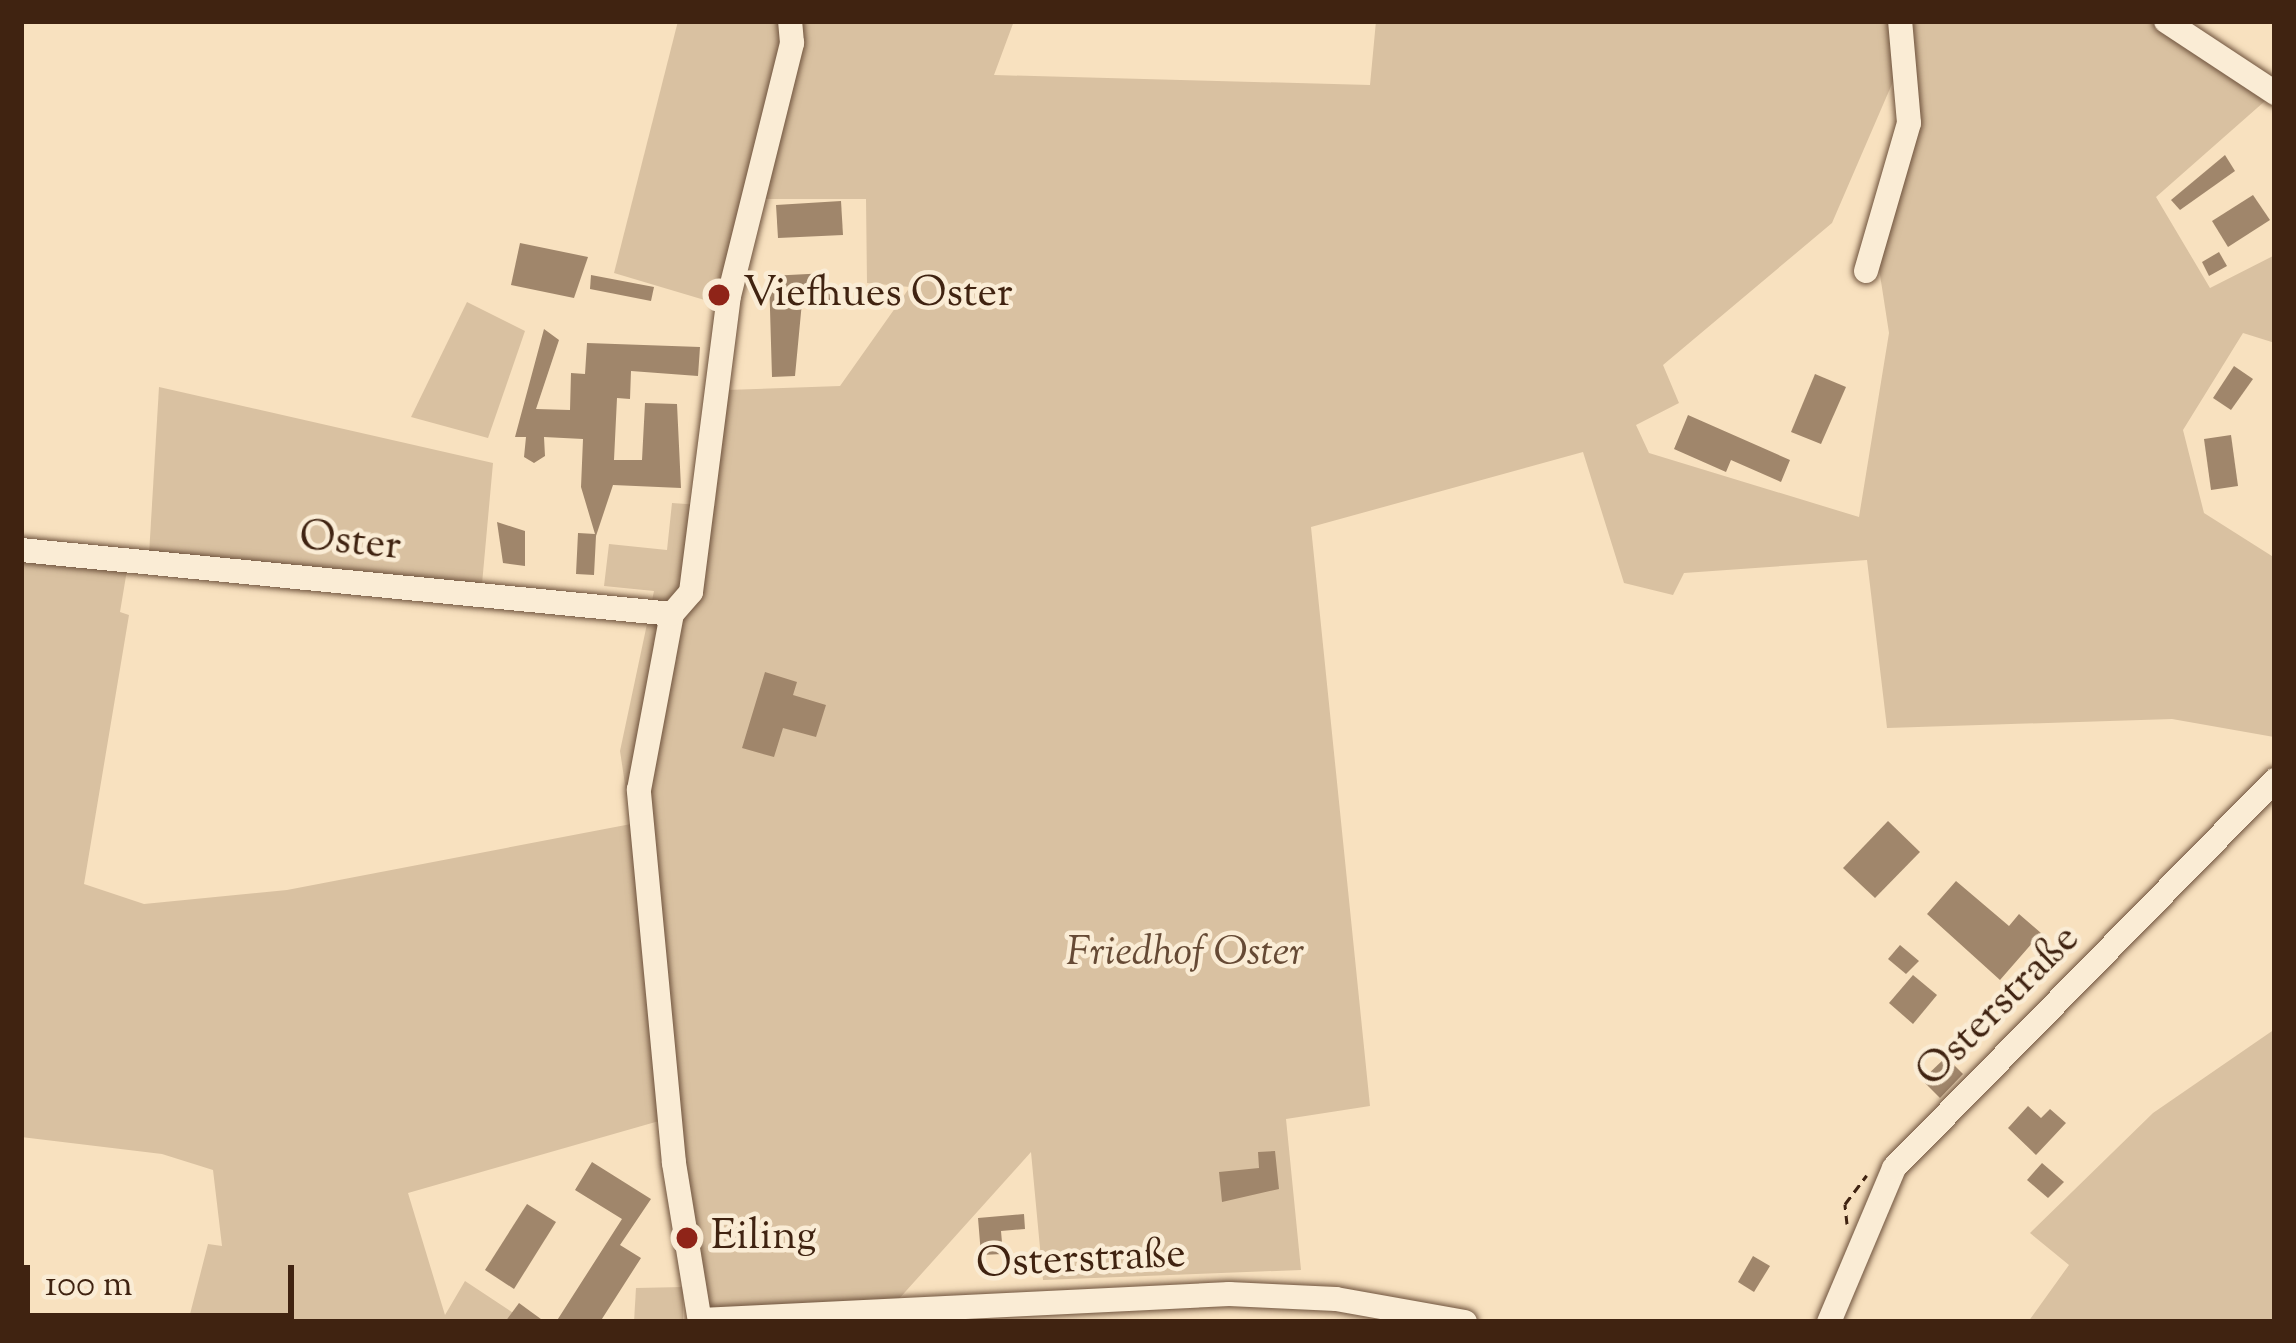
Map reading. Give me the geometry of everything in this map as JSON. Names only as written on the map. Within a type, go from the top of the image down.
[{"type":"street","points":[[700,1321],[674,1163],[639,790],[672,614],[692,592],[729,296],[792,43],[790,21]]},
{"type":"street","points":[[1866,271],[1909,123],[1900,21]]},
{"type":"street","points":[[2166,21],[2275,93]]},
{"type":"street","name":"Oster","points":[[21,550],[672,614]]},
{"type":"street","name":"Osterstraße","points":[[1829,1322],[1894,1168],[2275,780]]},
{"type":"street","name":"Osterstraße","points":[[700,1321],[1229,1294],[1336,1299],[1466,1322]]},
{"type":"green space","points":[[678,21],[779,21],[781,44],[718,304],[614,273]]},
{"type":"green space","name":"Friedhof Oster","points":[[797,21],[1014,21],[994,75],[1370,85],[1376,21],[1894,21],[1895,77],[1832,223],[1663,365],[1679,403],[1636,425],[1649,453],[1859,517],[1889,333],[1878,262],[1917,123],[1913,21],[2149,21],[2265,101],[2156,197],[2210,288],[2275,255],[2275,343],[2243,333],[2183,430],[2204,513],[2275,558],[2274,737],[2172,719],[1887,728],[1867,560],[1684,573],[1673,595],[1624,583],[1583,452],[1311,527],[1370,1106],[1286,1119],[1301,1270],[1043,1280],[1031,1152],[897,1301],[707,1311],[632,824],[659,1121],[408,1193],[445,1315],[465,1281],[527,1322],[188,1322],[208,1244],[222,1246],[213,1170],[162,1154],[21,1137],[21,560],[127,570],[120,612],[129,615],[84,884],[144,904],[287,890],[631,824],[620,751],[654,591],[604,586],[609,544],[667,550],[672,503],[715,506],[726,390],[840,386],[910,287],[867,283],[866,199],[764,199]]},
{"type":"green space","points":[[467,302],[525,331],[488,438],[411,417]]},
{"type":"green space","points":[[159,387],[493,463],[482,584],[149,555]]},
{"type":"green space","points":[[2275,1029],[2275,1322],[2028,1322],[2069,1265],[2030,1233],[2153,1113]]},
{"type":"green space","points":[[683,1287],[683,1322],[634,1322],[636,1288]]},
{"type":"building","points":[[2225,155],[2235,171],[2180,210],[2171,200]]},
{"type":"building","points":[[2253,195],[2270,220],[2228,247],[2212,221]]},
{"type":"building","points":[[841,201],[843,235],[778,238],[776,205]]},
{"type":"building","points":[[520,243],[588,257],[574,298],[511,285]]},
{"type":"building","points":[[2219,252],[2227,266],[2209,276],[2202,262]]},
{"type":"building","points":[[828,273],[830,300],[802,302],[795,376],[772,377],[769,276]]},
{"type":"building","points":[[591,275],[654,287],[651,301],[590,289]]},
{"type":"building","points":[[544,329],[559,340],[536,409],[570,410],[571,373],[585,374],[587,343],[700,347],[698,376],[631,371],[630,399],[617,398],[614,460],[642,460],[645,403],[677,404],[681,488],[613,485],[596,536],[594,575],[576,574],[578,533],[595,534],[581,487],[583,439],[544,437],[545,456],[534,463],[524,457],[526,437],[515,437]]},
{"type":"building","points":[[2234,366],[2253,379],[2231,410],[2213,398]]},
{"type":"building","points":[[1815,374],[1846,387],[1821,444],[1791,432]]},
{"type":"building","points":[[1688,415],[1790,460],[1781,482],[1731,460],[1726,472],[1674,449]]},
{"type":"building","points":[[2231,435],[2238,486],[2211,490],[2204,439]]},
{"type":"building","points":[[497,522],[525,531],[525,566],[503,563]]},
{"type":"building","points":[[765,672],[797,682],[793,695],[826,705],[816,737],[783,728],[774,757],[742,748]]},
{"type":"building","points":[[1888,821],[1920,852],[1875,898],[1843,868]]},
{"type":"building","points":[[1956,881],[2009,926],[2019,914],[2041,933],[2000,980],[1927,914]]},
{"type":"building","points":[[1900,945],[1919,961],[1906,974],[1888,959]]},
{"type":"building","points":[[1913,975],[1937,995],[1913,1024],[1889,1003]]},
{"type":"building","points":[[1946,1057],[1963,1074],[1940,1098],[1922,1080]]},
{"type":"building","points":[[2028,1106],[2041,1118],[2050,1109],[2066,1123],[2036,1155],[2008,1128]]},
{"type":"building","points":[[1275,1151],[1279,1189],[1222,1202],[1219,1172],[1259,1168],[1258,1152]]},
{"type":"building","points":[[592,1162],[651,1199],[620,1245],[641,1258],[600,1322],[556,1322],[622,1219],[575,1190]]},
{"type":"building","points":[[2042,1163],[2064,1182],[2048,1198],[2027,1180]]},
{"type":"building","points":[[527,1204],[556,1222],[514,1289],[485,1270]]},
{"type":"building","points":[[1024,1214],[1025,1229],[1001,1231],[1003,1254],[981,1255],[978,1218]]},
{"type":"building","points":[[1753,1256],[1770,1266],[1754,1292],[1738,1282]]},
{"type":"building","points":[[519,1303],[545,1322],[505,1322]]},
{"type":"place","name":"Viefhues Oster","points":[[719,295]]},
{"type":"place","name":"Eiling","points":[[687,1238]]}]
